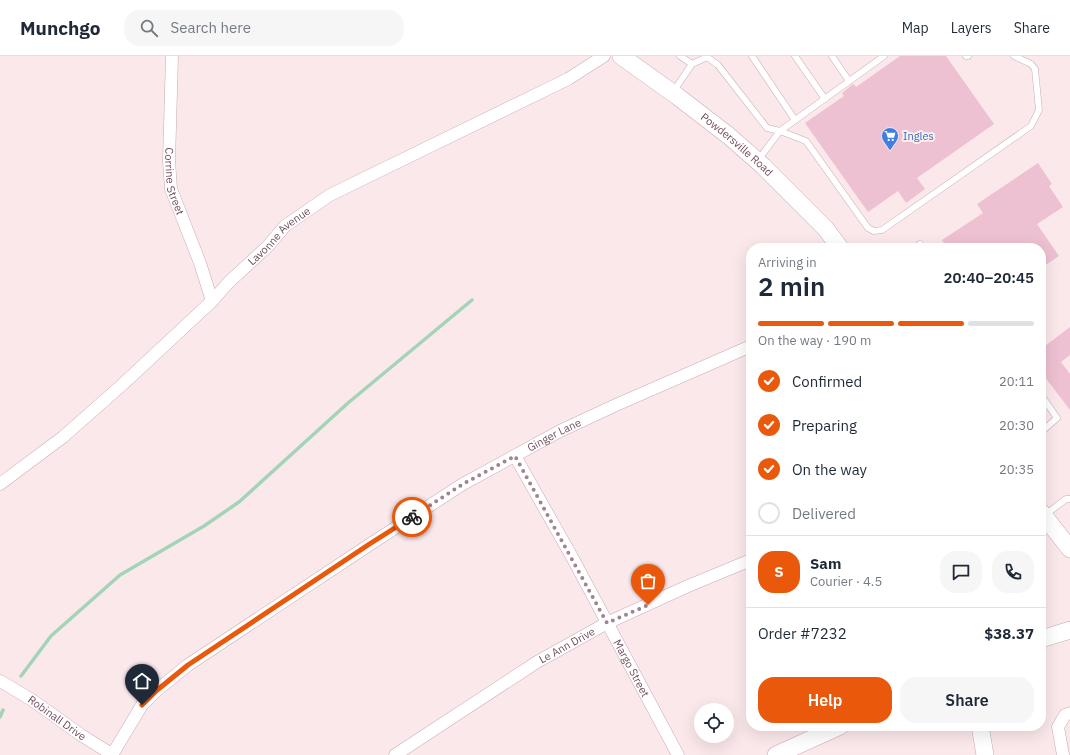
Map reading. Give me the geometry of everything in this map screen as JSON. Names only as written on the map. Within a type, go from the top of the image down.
[{"type":"street","name":"Corrine Street","points":[[172,56],[169,161],[171,189],[200,263],[212,301]]},
{"type":"street","name":"Lavonne Avenue","points":[[0,484],[68,432],[123,384],[212,301],[229,282],[268,246],[285,226],[330,195],[568,79],[604,56]]},
{"type":"street","name":"Powdersville Road","points":[[621,56],[729,136],[757,161],[826,229],[836,243]]},
{"type":"street","name":"Ginger Lane","points":[[113,755],[142,705],[180,671],[368,545],[463,484],[560,431],[746,348]]},
{"type":"street","name":"Margo Street","points":[[515,456],[678,755]]},
{"type":"street","points":[[1046,519],[1070,549]]},
{"type":"street","name":"Le Ann Drive","points":[[395,755],[537,662],[607,623],[688,586],[746,562]]},
{"type":"street","points":[[1046,637],[1070,630]]},
{"type":"street","name":"Robinall Drive","points":[[0,681],[32,700],[81,735],[113,755]]},
{"type":"street","points":[[1063,755],[1058,727],[1065,715],[1070,713]]},
{"type":"street","points":[[776,755],[829,731]]},
{"type":"street","points":[[981,731],[986,755]]},
{"type":"lane","points":[[680,56],[692,64]]},
{"type":"lane","points":[[672,93],[692,64],[707,56],[718,65],[767,128],[780,131],[806,141],[868,228],[882,230],[1031,126],[1039,110],[1034,69],[1031,64],[1014,56]]},
{"type":"lane","points":[[752,56],[795,120]]},
{"type":"lane","points":[[795,56],[825,99]]},
{"type":"lane","points":[[832,56],[849,81]]},
{"type":"lane","points":[[870,56],[875,63]]},
{"type":"lane","points":[[757,161],[780,131],[884,56]]},
{"type":"lane","points":[[1046,403],[1057,418],[1046,428]]},
{"type":"lane","points":[[1046,512],[1066,499],[1070,499]]},
{"type":"building","name":"Ingles","points":[[900,56],[946,56],[994,124],[917,178],[925,189],[906,203],[898,191],[868,212],[805,123],[844,96],[842,93],[853,84],[856,87]]},
{"type":"building","points":[[1038,163],[1052,184],[1049,186],[1063,207],[1037,224],[1059,256],[1046,265],[1046,243],[944,243],[942,240],[983,213],[977,204]]},
{"type":"building","points":[[1070,327],[1070,355],[1061,362],[1070,374],[1070,410],[1046,379],[1046,345]]},
{"type":"waterway","points":[[21,676],[51,636],[120,575],[204,526],[239,502],[348,403],[472,300]]},
{"type":"waterway","points":[[0,717],[3,710]]},
{"type":"way so far","points":[[412,517],[463,484],[515,456],[607,623],[648,605]]},
{"type":"place","name":"Ingles","points":[[890,151]]},
{"type":"route","points":[[142,705],[156,691],[188,665],[412,517]]}]
